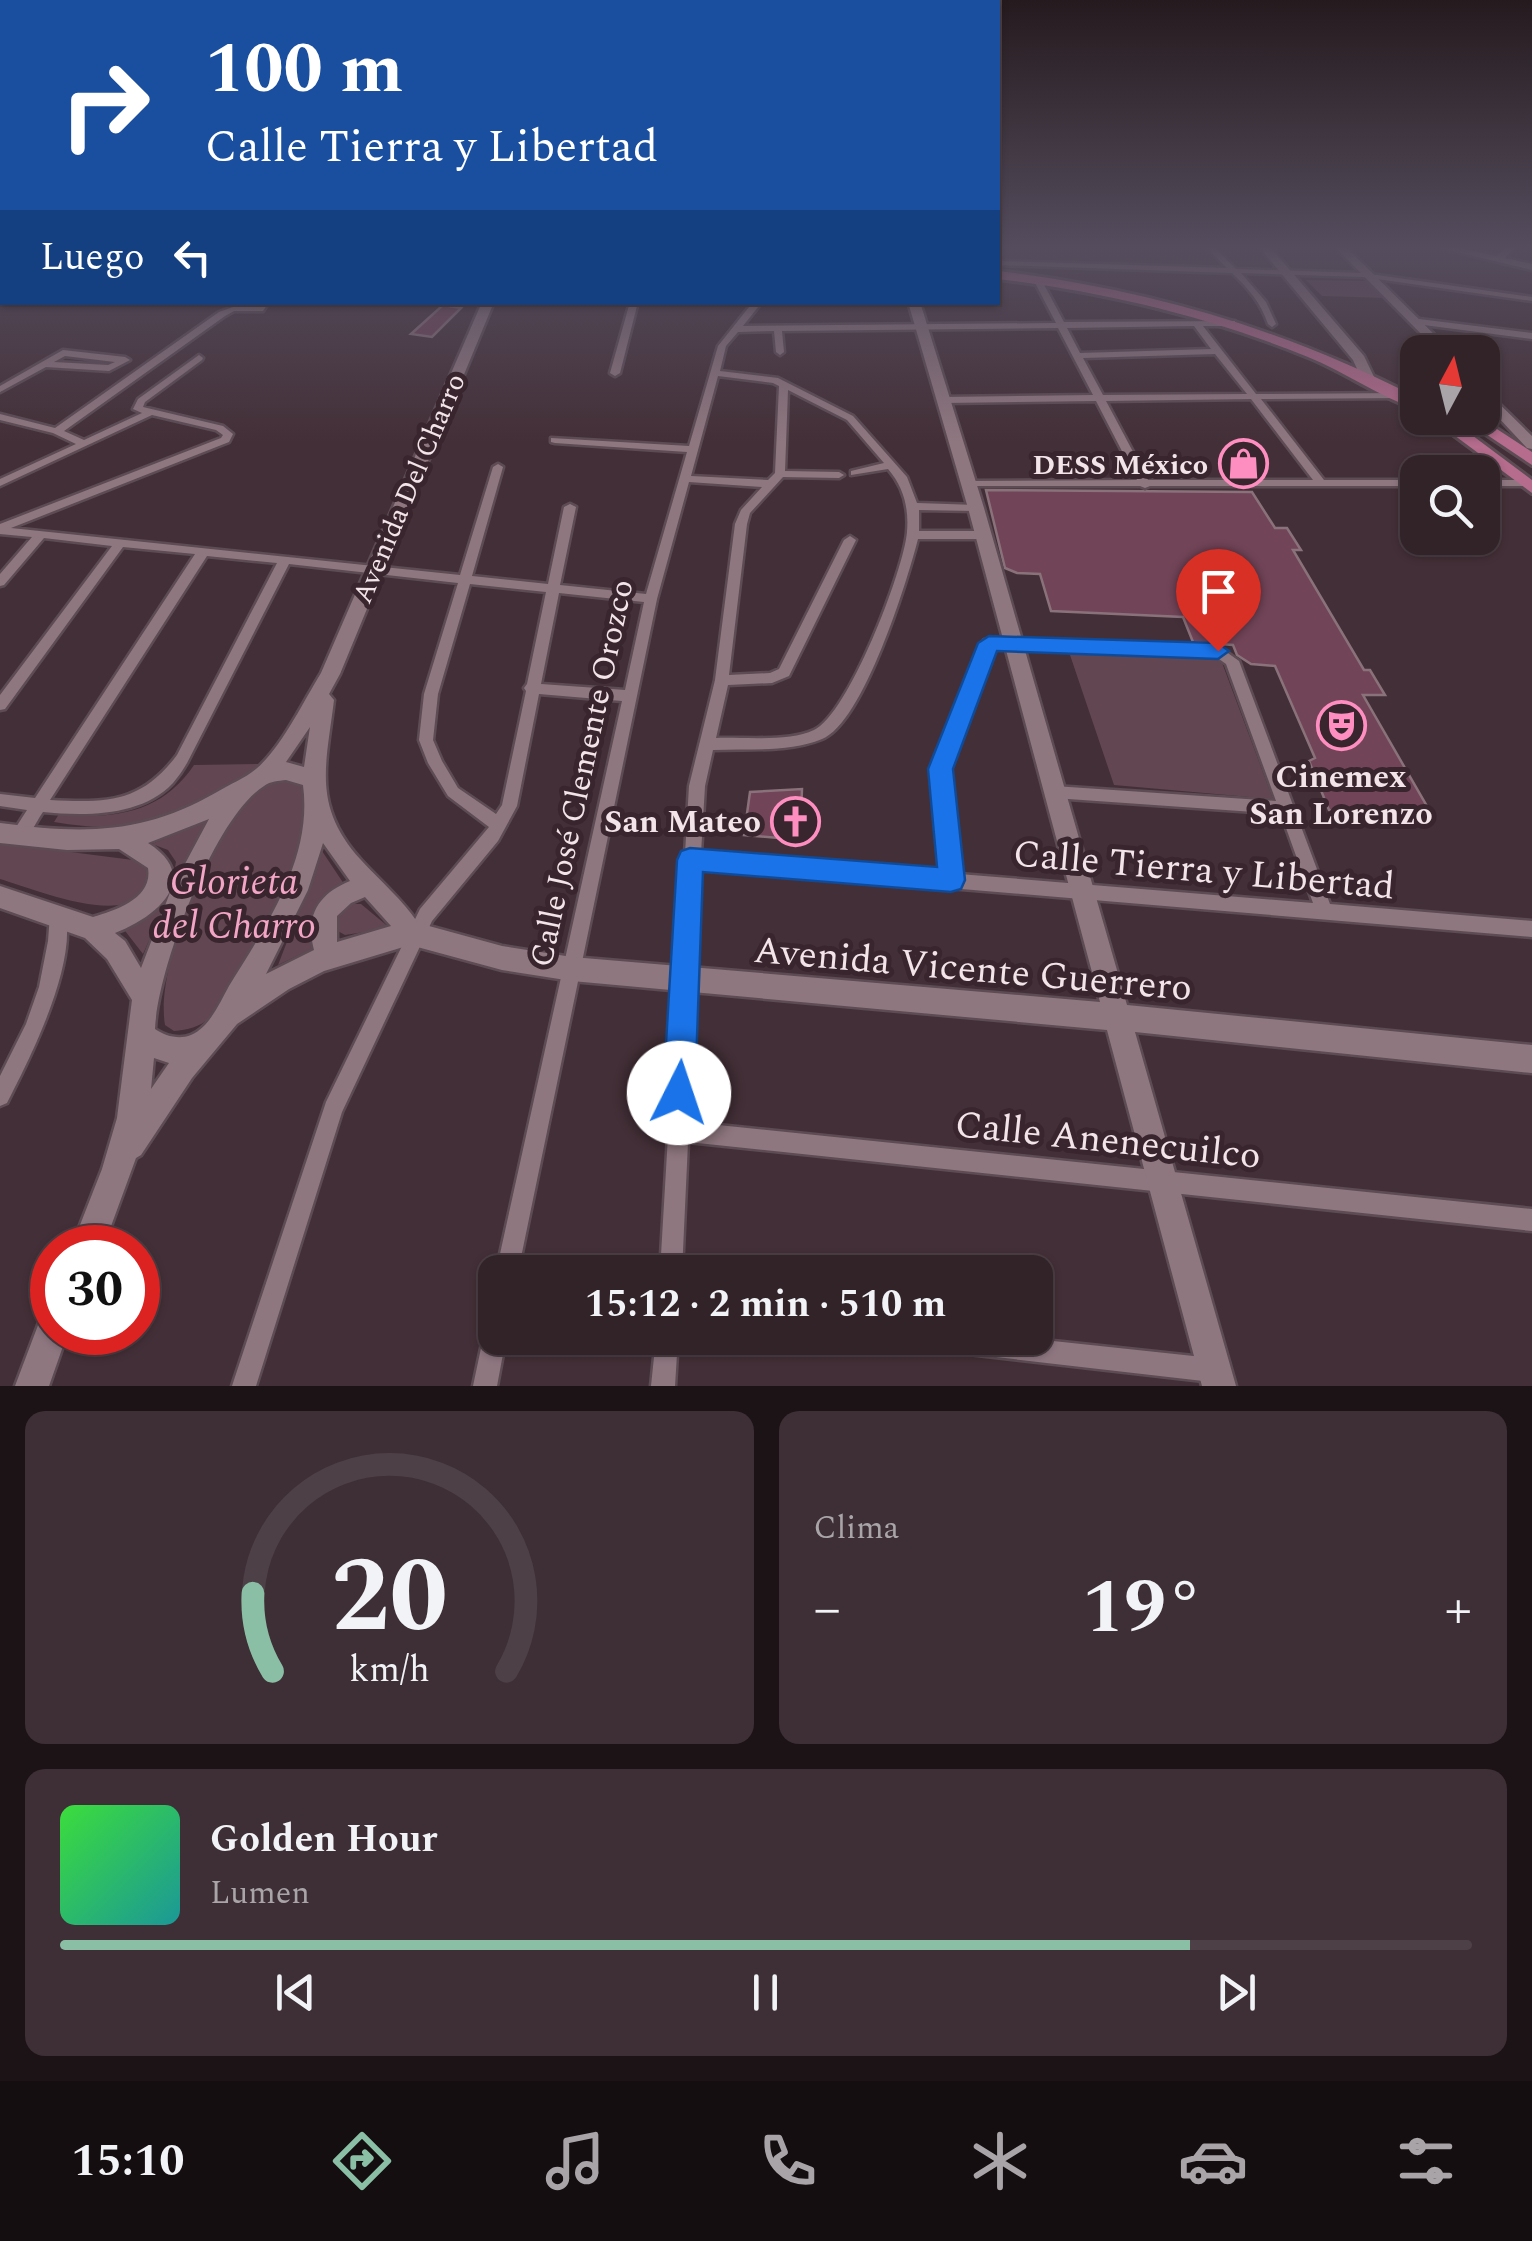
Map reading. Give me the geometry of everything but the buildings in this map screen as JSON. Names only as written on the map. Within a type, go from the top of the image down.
[{"type":"main road","points":[[1197,313],[1232,323],[1400,395]]},
{"type":"main road","points":[[1231,313],[1272,324],[1400,378]]},
{"type":"main road","points":[[1461,435],[1530,486]]},
{"type":"main road","points":[[1495,435],[1532,460]]},
{"type":"street","points":[[57,431],[225,313]]},
{"type":"street","name":"Avenida Del Charro","points":[[141,1034],[145,998],[194,868],[231,805],[297,731],[330,674],[483,313]]},
{"type":"street","points":[[616,373],[631,313]]},
{"type":"street","name":"Calle José Clemente Orozco","points":[[511,1255],[650,599],[722,346],[749,313]]},
{"type":"street","points":[[917,313],[1014,643],[1216,1378],[1049,1355]]},
{"type":"street","points":[[1053,313],[1145,485]]},
{"type":"street","points":[[1187,313],[1322,484]]},
{"type":"street","points":[[1266,313],[1272,324]]},
{"type":"street","points":[[1321,313],[1359,359],[1368,379]]},
{"type":"street","points":[[1409,313],[1431,335]]},
{"type":"street","points":[[1419,322],[1532,336]]},
{"type":"street","points":[[734,329],[1232,323]]},
{"type":"street","points":[[778,330],[780,352]]},
{"type":"street","points":[[1076,356],[1218,351]]},
{"type":"street","points":[[0,389],[56,356],[71,352],[125,360],[110,368],[44,364]]},
{"type":"street","points":[[0,529],[224,440],[228,434],[220,428],[138,409],[141,401],[199,358]]},
{"type":"street","points":[[707,744],[808,737],[832,728],[852,702],[914,535],[908,488],[850,418],[763,376],[714,373]]},
{"type":"street","points":[[672,1255],[697,786],[722,680],[741,524],[752,502],[777,479],[784,384]]},
{"type":"street","points":[[944,400],[1400,395]]},
{"type":"street","points":[[1500,410],[1532,444]]},
{"type":"street","points":[[0,483],[148,414]]},
{"type":"street","points":[[0,416],[57,431],[85,444]]},
{"type":"street","points":[[556,440],[692,450]]},
{"type":"street","points":[[854,474],[891,464]]},
{"type":"street","points":[[498,468],[430,694],[426,740],[434,763],[454,792],[499,825]]},
{"type":"street","points":[[684,479],[840,476]]},
{"type":"street","points":[[968,482],[1400,484]]},
{"type":"street","points":[[1500,484],[1530,486]]},
{"type":"street","points":[[913,506],[976,508]]},
{"type":"street","points":[[244,1386],[317,1149],[413,934],[499,825],[515,786],[570,507]]},
{"type":"street","points":[[0,529],[650,599]]},
{"type":"street","points":[[0,582],[40,535]]},
{"type":"street","points":[[914,535],[983,535]]},
{"type":"street","points":[[722,680],[772,678],[784,672],[850,540]]},
{"type":"street","points":[[0,706],[119,544]]},
{"type":"street","points":[[10,834],[41,805],[203,552]]},
{"type":"street","points":[[0,800],[41,805],[129,804],[164,785],[182,759],[286,560]]},
{"type":"street","points":[[951,880],[940,780],[943,756],[985,648],[996,642],[1218,651],[1232,661],[1325,913]]},
{"type":"street","name":"Avenida Del Charro","points":[[316,812],[312,779],[330,674]]},
{"type":"street","points":[[532,688],[629,696]]},
{"type":"street","points":[[10,834],[126,841],[199,814],[256,780],[294,771],[312,779]]},
{"type":"street","points":[[1054,792],[1284,808]]},
{"type":"street","points":[[316,812],[367,886],[413,934]]},
{"type":"street","points":[[141,1034],[152,1044],[171,1051],[213,1033],[284,913],[309,846],[316,812]]},
{"type":"street","points":[[94,929],[132,915],[158,889],[162,879],[158,862],[126,841]]},
{"type":"street","name":"Calle Tierra y Libertad","points":[[690,860],[1532,929]]},
{"type":"street","points":[[328,953],[321,932],[328,906],[340,896],[367,886]]},
{"type":"street","points":[[0,898],[94,929],[116,950],[145,998]]},
{"type":"street","points":[[0,1096],[49,993],[58,957],[58,915]]},
{"type":"street","points":[[125,1155],[182,1068],[213,1033],[261,990],[328,953],[413,934]]},
{"type":"street","name":"Avenida Vicente Guerrero","points":[[413,934],[502,958],[572,969],[1532,1059]]},
{"type":"street","points":[[96,1225],[125,1155],[141,1080],[141,1034]]},
{"type":"street","name":"Calle Anenecuilco","points":[[676,1131],[1532,1220]]},
{"type":"street","points":[[32,1386],[43,1355]]},
{"type":"street","points":[[485,1386],[491,1355]]},
{"type":"street","points":[[663,1386],[666,1355]]},
{"type":"green space","points":[[1069,652],[1221,660],[1273,799],[1114,785]]},
{"type":"green space","points":[[260,764],[211,798],[164,819],[113,827],[54,822],[59,814],[98,816],[135,810],[167,794],[194,765]]},
{"type":"green space","name":"Glorieta del Charro","points":[[280,778],[301,784],[305,808],[296,859],[286,886],[214,1014],[197,1026],[174,1031],[165,1025],[164,998],[180,926],[195,887],[235,817],[257,792]]},
{"type":"green space","points":[[210,819],[182,867],[143,954],[122,927],[172,882],[176,862],[168,850],[152,844]]},
{"type":"green space","points":[[0,843],[141,861],[152,869],[146,890],[132,902],[112,906],[88,904],[0,879]]},
{"type":"green space","points":[[322,851],[344,884],[314,910],[309,928],[314,948],[278,965]]},
{"type":"green space","points":[[348,904],[361,904],[390,928],[345,935],[334,929],[334,921]]},
{"type":"place","name":"DESS México","points":[[1243,464]]},
{"type":"place","name":"Cinemex San Lorenzo","points":[[1341,726]]},
{"type":"place","name":"San Mateo","points":[[796,821]]},
{"type":"route","points":[[679,1093],[690,860],[951,880],[940,769],[989,643],[1218,651]]}]
